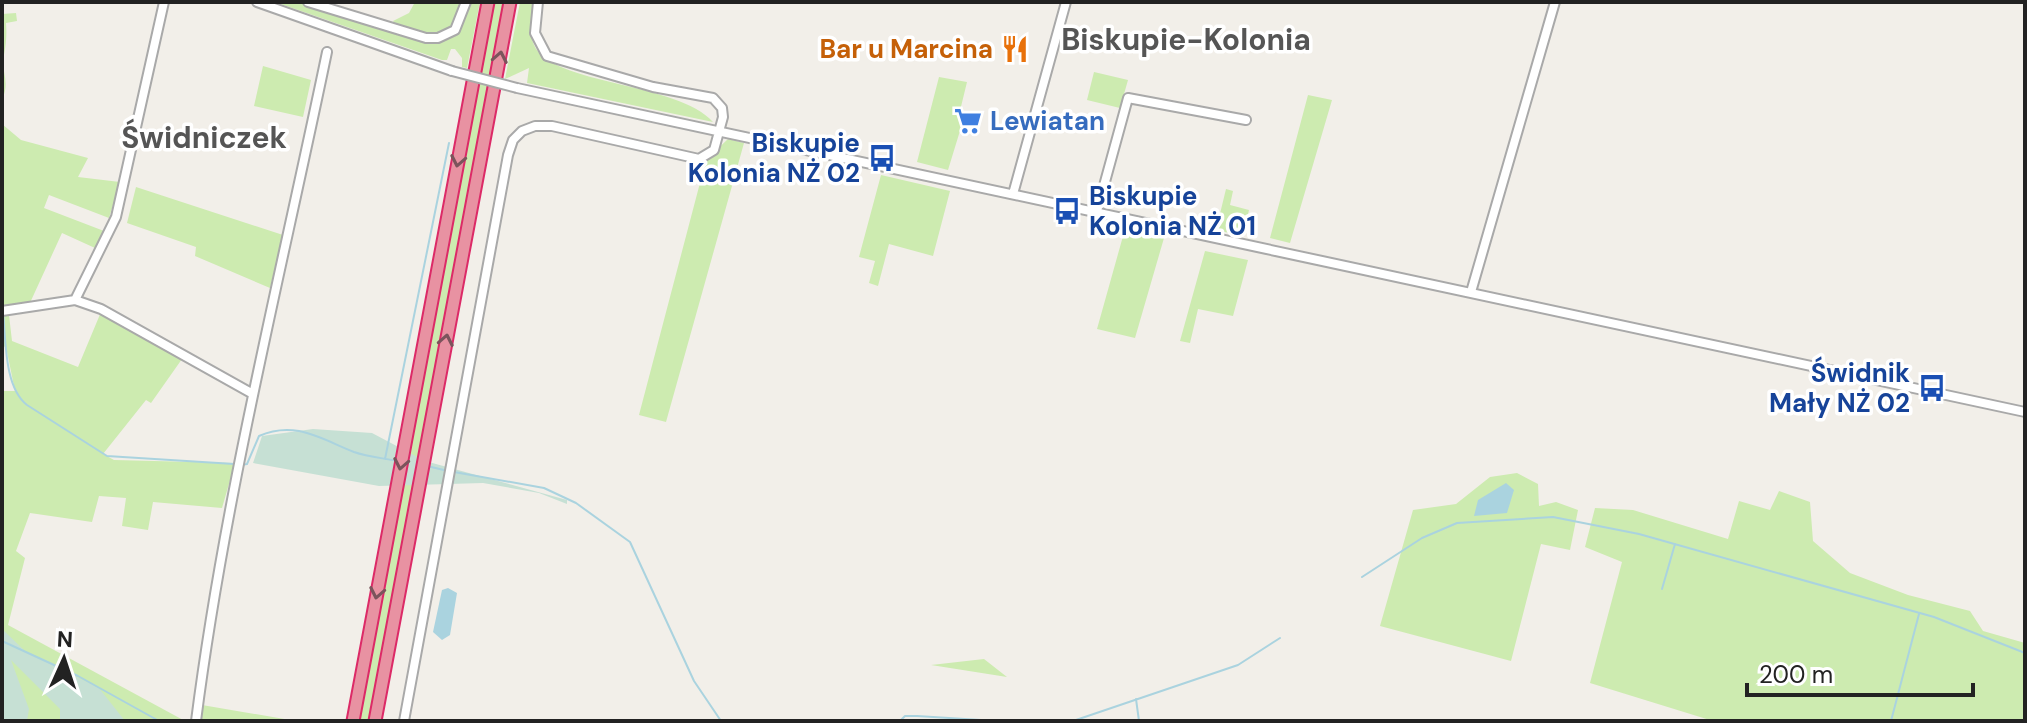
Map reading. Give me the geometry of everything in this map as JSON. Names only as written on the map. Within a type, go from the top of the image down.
[{"type":"highway","points":[[353,721],[488,2]]},
{"type":"highway","points":[[375,721],[510,2]]},
{"type":"street","points":[[75,300],[116,217],[164,2]]},
{"type":"street","points":[[257,2],[452,71],[517,88],[2025,412]]},
{"type":"street","points":[[308,2],[432,38],[455,30],[466,2]]},
{"type":"street","points":[[404,721],[454,464],[493,230],[513,140],[528,128],[552,126],[699,159],[714,150],[720,131],[722,108],[708,95],[653,87],[547,56],[535,33],[538,2]]},
{"type":"street","points":[[1013,194],[1066,2]]},
{"type":"street","points":[[1471,292],[1555,2]]},
{"type":"street","points":[[196,721],[253,394],[327,52]]},
{"type":"street","points":[[1097,211],[1128,98],[1246,120]]},
{"type":"street","points":[[6,311],[75,300],[101,309],[253,394]]},
{"type":"green space","points":[[275,2],[301,2],[436,42],[459,28],[466,17],[469,2],[480,2],[467,68],[462,67],[462,58],[455,49],[451,49],[447,60],[442,60]]},
{"type":"green space","points":[[415,2],[462,2],[450,29],[426,35],[397,27],[393,21],[409,13]]},
{"type":"green space","points":[[493,2],[506,2],[371,721],[357,721]]},
{"type":"green space","points":[[520,2],[535,2],[531,34],[534,45],[545,58],[564,68],[673,99],[696,109],[713,122],[527,83],[529,68],[505,79]]},
{"type":"green space","points":[[16,13],[17,21],[6,23],[3,61],[6,87],[2,100],[2,14]]},
{"type":"green space","points":[[263,66],[311,80],[303,117],[254,106]]},
{"type":"green space","points":[[1094,72],[1128,80],[1120,108],[1087,100]]},
{"type":"green space","points":[[939,77],[967,82],[958,119],[963,121],[948,170],[917,162]]},
{"type":"green space","points":[[1308,95],[1332,100],[1290,243],[1270,238]]},
{"type":"green space","points":[[2,124],[21,140],[88,158],[78,177],[120,182],[109,218],[49,195],[44,208],[104,231],[95,248],[62,233],[29,305],[2,308]]},
{"type":"green space","points":[[728,139],[744,143],[666,422],[639,415],[706,160]]},
{"type":"green space","points":[[881,175],[950,191],[933,256],[889,244],[878,286],[869,283],[875,261],[859,257]]},
{"type":"green space","points":[[136,187],[283,235],[270,288],[195,256],[196,247],[127,223]]},
{"type":"green space","points":[[1226,189],[1233,191],[1230,205],[1249,210],[1243,236],[1216,230]]},
{"type":"green space","points":[[1125,229],[1164,238],[1135,338],[1097,329]]},
{"type":"green space","points":[[1205,251],[1248,260],[1233,316],[1198,309],[1190,343],[1180,341]]},
{"type":"green space","points":[[101,312],[182,359],[151,403],[146,400],[103,454],[114,460],[235,463],[222,508],[153,502],[148,530],[122,526],[126,498],[99,496],[92,522],[30,513],[16,551],[25,558],[8,625],[185,721],[2,721],[2,391],[15,391],[6,347],[2,346],[2,316],[9,315],[12,341],[78,367]]},
{"type":"green space","points":[[313,429],[372,433],[425,461],[567,500],[567,504],[539,493],[483,483],[379,486],[253,463],[262,436]]},
{"type":"green space","points":[[1517,473],[1538,484],[1539,506],[1556,502],[1578,510],[1570,550],[1541,544],[1511,661],[1380,626],[1413,510],[1456,504],[1490,477]]},
{"type":"green space","points":[[1779,491],[1810,502],[1813,541],[1850,573],[1908,595],[1970,611],[1983,631],[2025,643],[2025,721],[1713,721],[1590,683],[1622,562],[1585,547],[1595,508],[1633,510],[1728,539],[1739,501],[1770,510]]},
{"type":"green space","points":[[2,629],[25,651],[99,688],[125,721],[60,721],[60,709],[11,660],[29,709],[27,721],[2,721]]},
{"type":"green space","points":[[984,659],[1007,677],[931,665]]},
{"type":"green space","points":[[202,705],[296,721],[200,721]]},
{"type":"water","points":[[1506,483],[1514,490],[1507,513],[1474,516],[1478,500]]},
{"type":"water","points":[[448,588],[457,593],[450,635],[442,640],[433,632],[442,590]]},
{"type":"waterway","points":[[385,459],[449,143]]},
{"type":"waterway","points":[[3,312],[10,375],[19,397],[27,405],[107,456],[234,464]]},
{"type":"waterway","points":[[241,465],[247,464],[259,436],[284,430],[308,433],[359,454],[397,461]]},
{"type":"waterway","points":[[427,466],[448,471]]},
{"type":"waterway","points":[[454,472],[544,488],[576,503],[630,542],[694,681],[721,721]]},
{"type":"waterway","points":[[1362,577],[1422,538],[1457,523],[1553,517],[1639,534],[1934,617],[2025,653]]},
{"type":"waterway","points":[[1662,589],[1675,544]]},
{"type":"waterway","points":[[1891,721],[1919,614]]},
{"type":"waterway","points":[[1073,721],[1238,665],[1280,638]]},
{"type":"waterway","points":[[2,641],[78,676],[159,721]]},
{"type":"waterway","points":[[1136,699],[1139,721]]},
{"type":"waterway","points":[[900,721],[905,716],[997,721]]},
{"type":"place","name":"Bar u Marcina","points":[[1015,49]]},
{"type":"place","name":"Lewiatan","points":[[968,121]]},
{"type":"place","name":"Biskupie Kolonia NŻ 02","points":[[882,158]]},
{"type":"place","name":"Biskupie Kolonia NŻ 01","points":[[1067,211]]},
{"type":"place","name":"Świdnik Mały NŻ 02","points":[[1932,388]]},
{"type":"district","name":"Biskupie-Kolonia","points":[[1186,39]]},
{"type":"district","name":"Świdniczek","points":[[204,137]]}]
